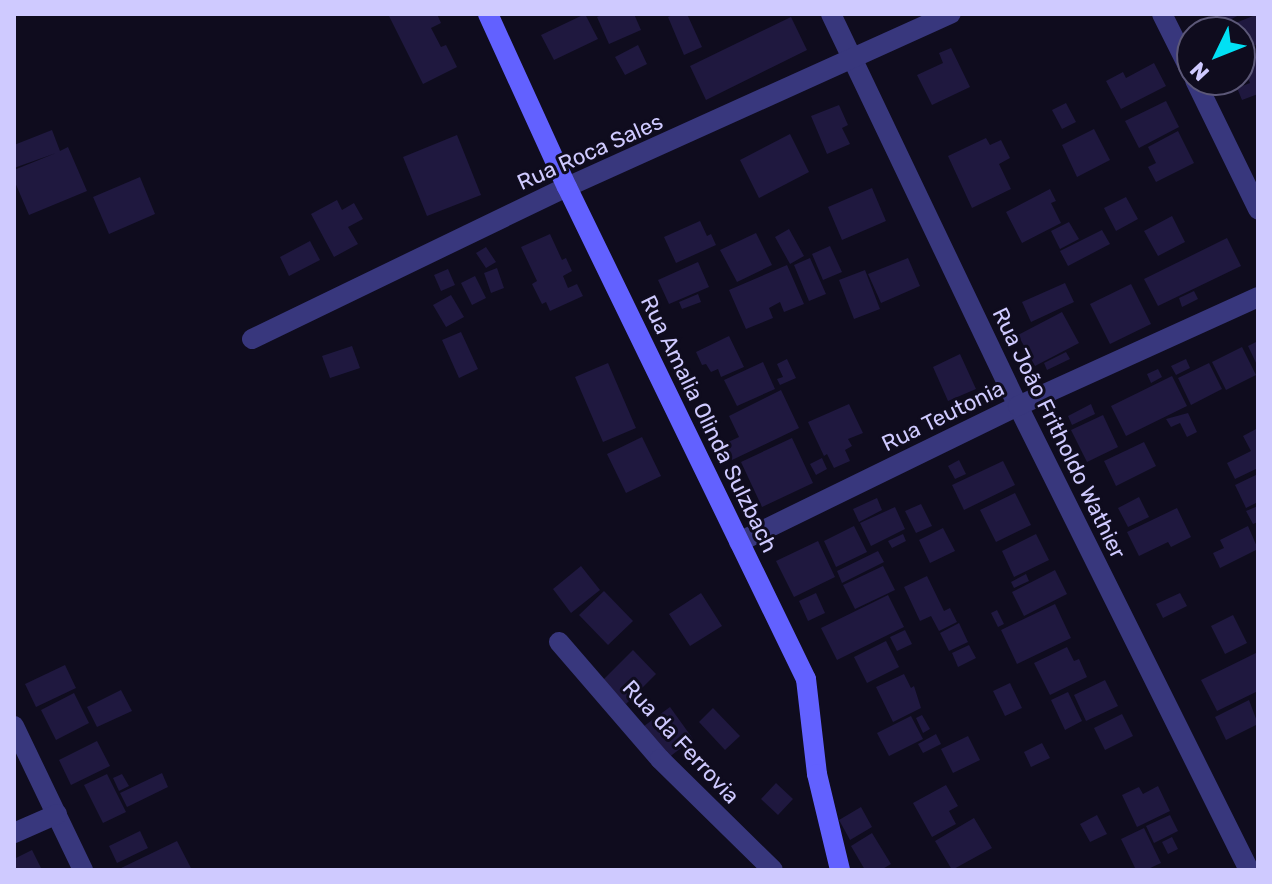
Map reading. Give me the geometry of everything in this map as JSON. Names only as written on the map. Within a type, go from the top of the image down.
[{"type":"street","name":"Rua Amalia Olinda Sulzbach","points":[[488,14],[567,187],[806,679],[817,774],[840,870]]},
{"type":"street","name":"Rua João Fritholdo Wathier","points":[[831,14],[1018,406],[1249,870]]},
{"type":"street","name":"Rua Roca Sales","points":[[252,339],[567,187],[951,14]]},
{"type":"street","points":[[1162,14],[1176,42]]},
{"type":"street","points":[[1203,96],[1258,209]]},
{"type":"street","name":"Rua Teutonia","points":[[739,542],[1018,406],[1258,297]]},
{"type":"street","name":"Rua da Ferrovia","points":[[559,642],[660,759],[773,870]]},
{"type":"street","points":[[14,726],[83,870]]},
{"type":"street","points":[[14,833],[57,814]]},
{"type":"building","points":[[388,14],[437,14],[441,23],[431,28],[441,47],[446,45],[457,67],[423,84]]},
{"type":"building","points":[[585,14],[598,39],[554,60],[541,35]]},
{"type":"building","points":[[604,14],[634,14],[641,30],[609,44],[597,17]]},
{"type":"building","points":[[687,14],[702,47],[684,55],[668,17]]},
{"type":"building","points":[[1217,14],[1241,14],[1237,16]]},
{"type":"building","points":[[1258,14],[1256,45],[1256,16],[1253,16]]},
{"type":"building","points":[[791,17],[807,50],[706,100],[690,66]]},
{"type":"building","points":[[638,45],[647,64],[625,75],[615,57]]},
{"type":"building","points":[[951,48],[970,87],[932,105],[917,75],[943,63],[939,53]]},
{"type":"building","points":[[1258,52],[1256,95],[1256,53]]},
{"type":"building","points":[[1154,63],[1166,86],[1121,109],[1106,81],[1123,72],[1126,78]]},
{"type":"building","points":[[1166,101],[1179,127],[1139,148],[1125,121]]},
{"type":"building","points":[[1066,103],[1076,122],[1062,129],[1052,110]]},
{"type":"building","points":[[839,105],[848,125],[842,128],[850,144],[827,154],[811,116]]},
{"type":"building","points":[[1094,129],[1110,160],[1077,177],[1062,145]]},
{"type":"building","points":[[52,130],[60,151],[68,147],[87,191],[29,215],[14,180],[14,170],[56,153],[14,168],[14,145]]},
{"type":"building","points":[[1178,131],[1194,163],[1156,182],[1148,167],[1156,163],[1148,147]]},
{"type":"building","points":[[790,134],[809,172],[759,198],[740,160]]},
{"type":"building","points":[[457,135],[481,195],[427,216],[403,157]]},
{"type":"building","points":[[986,138],[990,145],[1001,140],[1010,158],[999,164],[1011,189],[972,208],[948,156]]},
{"type":"building","points":[[140,177],[155,214],[109,234],[93,197]]},
{"type":"building","points":[[872,188],[886,221],[842,240],[828,207]]},
{"type":"building","points":[[1050,189],[1056,201],[1051,203],[1061,223],[1022,243],[1006,212]]},
{"type":"building","points":[[1126,197],[1138,219],[1116,231],[1104,208]]},
{"type":"building","points":[[337,200],[342,210],[354,203],[363,219],[348,227],[358,244],[334,257],[311,214]]},
{"type":"building","points":[[1172,216],[1185,242],[1158,256],[1144,231]]},
{"type":"building","points":[[700,221],[707,236],[711,234],[716,245],[676,263],[664,237]]},
{"type":"building","points":[[1069,222],[1079,239],[1060,249],[1051,231]]},
{"type":"building","points":[[789,229],[804,256],[790,264],[775,237]]},
{"type":"building","points":[[1102,230],[1110,244],[1068,266],[1060,251]]},
{"type":"building","points":[[756,233],[772,265],[737,282],[720,250]]},
{"type":"building","points":[[550,234],[562,260],[566,258],[572,271],[563,276],[568,288],[577,284],[583,296],[550,311],[546,302],[542,304],[532,284],[537,281],[521,247]]},
{"type":"building","points":[[1227,238],[1241,266],[1158,306],[1144,279]]},
{"type":"building","points":[[310,241],[320,260],[289,276],[280,257]]},
{"type":"building","points":[[830,246],[842,272],[823,280],[812,254]]},
{"type":"building","points":[[486,247],[496,262],[486,268],[476,253]]},
{"type":"building","points":[[810,258],[826,294],[809,301],[794,265]]},
{"type":"building","points":[[908,258],[920,286],[881,303],[868,274]]},
{"type":"building","points":[[698,262],[709,287],[669,304],[658,280]]},
{"type":"building","points":[[787,265],[804,304],[784,312],[780,302],[769,308],[773,318],[746,329],[729,290]]},
{"type":"building","points":[[497,268],[504,288],[491,293],[484,273]]},
{"type":"building","points":[[448,269],[455,285],[441,291],[434,275]]},
{"type":"building","points":[[865,270],[880,309],[854,319],[839,280]]},
{"type":"building","points":[[475,276],[486,298],[472,305],[461,283]]},
{"type":"building","points":[[1065,283],[1074,302],[1031,322],[1022,302]]},
{"type":"building","points":[[1131,284],[1151,324],[1110,344],[1090,304]]},
{"type":"building","points":[[1194,291],[1198,299],[1182,307],[1179,298]]},
{"type":"building","points":[[698,294],[701,302],[682,309],[679,302]]},
{"type":"building","points":[[451,295],[464,317],[446,327],[433,305]]},
{"type":"building","points":[[1062,312],[1079,343],[1035,366],[1018,335]]},
{"type":"building","points":[[461,332],[478,369],[459,378],[442,340]]},
{"type":"building","points":[[729,336],[744,367],[721,377],[718,369],[711,372],[706,364],[702,365],[696,352]]},
{"type":"building","points":[[1258,341],[1258,367],[1248,346]]},
{"type":"building","points":[[352,346],[360,368],[330,378],[322,356]]},
{"type":"building","points":[[1242,347],[1256,375],[1226,390],[1212,362]]},
{"type":"building","points":[[1066,352],[1070,359],[1047,370],[1044,363]]},
{"type":"building","points":[[960,354],[976,389],[948,401],[933,367]]},
{"type":"building","points":[[787,359],[796,378],[780,385],[777,379],[783,377],[777,364]]},
{"type":"building","points":[[1186,359],[1190,368],[1176,375],[1171,366]]},
{"type":"building","points":[[763,362],[775,389],[737,406],[724,380]]},
{"type":"building","points":[[608,363],[636,428],[603,442],[575,377]]},
{"type":"building","points":[[1209,363],[1222,389],[1191,405],[1178,378]]},
{"type":"building","points":[[1158,369],[1162,377],[1151,383],[1147,374]]},
{"type":"building","points":[[1172,376],[1187,406],[1126,436],[1111,406]]},
{"type":"building","points":[[781,390],[799,428],[732,460],[724,444],[739,437],[729,416]]},
{"type":"building","points":[[849,404],[863,433],[848,439],[852,446],[845,450],[850,461],[834,468],[827,454],[824,456],[808,422]]},
{"type":"building","points":[[1091,404],[1095,414],[1072,425],[1068,416]]},
{"type":"building","points":[[1188,413],[1197,432],[1187,437],[1180,423],[1171,427],[1166,419]]},
{"type":"building","points":[[1103,415],[1118,447],[1087,462],[1071,430]]},
{"type":"building","points":[[1258,428],[1258,468],[1235,479],[1227,463],[1251,451],[1243,436]]},
{"type":"building","points":[[642,437],[661,476],[626,493],[607,454]]},
{"type":"building","points":[[792,438],[813,483],[762,507],[741,462]]},
{"type":"building","points":[[1144,442],[1156,466],[1116,486],[1104,461]]},
{"type":"building","points":[[822,458],[827,469],[816,475],[810,464]]},
{"type":"building","points":[[959,460],[966,474],[955,479],[948,466]]},
{"type":"building","points":[[1003,461],[1015,485],[964,510],[952,485]]},
{"type":"building","points":[[1258,474],[1258,502],[1246,508],[1235,485]]},
{"type":"building","points":[[1015,493],[1031,525],[996,542],[980,510]]},
{"type":"building","points":[[1139,497],[1149,517],[1128,527],[1118,508]]},
{"type":"building","points":[[877,498],[882,510],[859,522],[853,509]]},
{"type":"building","points":[[921,504],[932,526],[916,533],[905,511]]},
{"type":"building","points":[[1258,506],[1258,522],[1253,524],[1246,511]]},
{"type":"building","points":[[895,507],[905,529],[871,546],[860,523]]},
{"type":"building","points":[[1177,508],[1191,537],[1171,547],[1168,542],[1139,556],[1127,532]]},
{"type":"building","points":[[854,526],[867,552],[836,567],[824,541]]},
{"type":"building","points":[[1248,526],[1258,549],[1220,568],[1213,553],[1224,548],[1220,540]]},
{"type":"building","points":[[943,528],[955,551],[930,563],[919,540]]},
{"type":"building","points":[[903,534],[906,541],[892,548],[888,541]]},
{"type":"building","points":[[1036,534],[1049,560],[1014,577],[1002,551]]},
{"type":"building","points":[[818,541],[835,577],[794,597],[776,561]]},
{"type":"building","points":[[878,551],[884,562],[842,583],[837,571]]},
{"type":"building","points":[[581,566],[600,590],[571,613],[553,589]]},
{"type":"building","points":[[883,566],[895,590],[855,609],[843,585]]},
{"type":"building","points":[[1055,570],[1067,594],[1024,616],[1012,592]]},
{"type":"building","points":[[1026,574],[1029,581],[1014,588],[1011,582]]},
{"type":"building","points":[[927,576],[944,611],[950,608],[957,622],[939,631],[931,616],[920,621],[904,587]]},
{"type":"building","points":[[604,591],[633,621],[608,645],[579,615]]},
{"type":"building","points":[[701,593],[722,626],[690,646],[669,614]]},
{"type":"building","points":[[816,593],[825,613],[808,621],[799,601]]},
{"type":"building","points":[[1180,593],[1187,606],[1163,618],[1156,604]]},
{"type":"building","points":[[888,595],[904,627],[837,660],[821,628]]},
{"type":"building","points":[[1055,604],[1071,638],[1017,664],[1001,630]]},
{"type":"building","points":[[997,610],[1004,624],[998,627],[991,613]]},
{"type":"building","points":[[1233,615],[1247,643],[1225,654],[1211,626]]},
{"type":"building","points":[[959,623],[968,642],[949,651],[940,633]]},
{"type":"building","points":[[905,630],[912,644],[897,651],[890,637]]},
{"type":"building","points":[[886,641],[899,667],[867,683],[854,657]]},
{"type":"building","points":[[969,645],[976,658],[958,667],[952,653]]},
{"type":"building","points":[[1067,647],[1074,661],[1079,659],[1087,677],[1050,695],[1034,663]]},
{"type":"building","points":[[633,650],[656,674],[626,704],[603,680]]},
{"type":"building","points":[[1258,652],[1258,691],[1217,711],[1201,680]]},
{"type":"building","points":[[65,665],[76,688],[36,707],[25,684]]},
{"type":"building","points":[[904,674],[911,688],[914,686],[921,708],[893,722],[876,687]]},
{"type":"building","points":[[1105,680],[1118,706],[1086,721],[1074,695]]},
{"type":"building","points":[[1010,683],[1022,708],[1005,716],[993,691]]},
{"type":"building","points":[[121,690],[132,711],[97,727],[87,707]]},
{"type":"building","points":[[1068,692],[1082,721],[1065,730],[1051,700]]},
{"type":"building","points":[[74,693],[89,723],[56,740],[41,710]]},
{"type":"building","points":[[1249,700],[1258,724],[1226,740],[1215,717]]},
{"type":"building","points":[[670,707],[693,739],[668,758],[644,726]]},
{"type":"building","points":[[713,708],[740,736],[725,750],[699,722]]},
{"type":"building","points":[[1122,714],[1133,736],[1105,750],[1094,728]]},
{"type":"building","points":[[922,715],[930,729],[923,733],[916,718]]},
{"type":"building","points":[[911,716],[923,739],[889,756],[877,733]]},
{"type":"building","points":[[936,734],[941,744],[923,753],[918,744]]},
{"type":"building","points":[[968,736],[980,760],[953,773],[941,749]]},
{"type":"building","points":[[97,741],[110,766],[71,785],[59,760]]},
{"type":"building","points":[[1042,743],[1050,758],[1031,767],[1024,752]]},
{"type":"building","points":[[162,773],[168,787],[127,807],[120,793]]},
{"type":"building","points":[[107,774],[126,812],[103,823],[84,785]]},
{"type":"building","points":[[122,774],[129,786],[119,791],[113,778]]},
{"type":"building","points":[[776,783],[793,799],[778,815],[761,799]]},
{"type":"building","points":[[946,785],[958,806],[949,811],[956,824],[932,837],[913,803]]},
{"type":"building","points":[[1158,786],[1170,811],[1137,827],[1122,795],[1139,787],[1143,794]]},
{"type":"building","points":[[861,807],[872,827],[850,840],[839,820]]},
{"type":"building","points":[[1097,815],[1107,834],[1090,842],[1080,824]]},
{"type":"building","points":[[1170,815],[1178,831],[1154,843],[1146,826]]},
{"type":"building","points":[[974,818],[992,848],[952,870],[935,841]]},
{"type":"building","points":[[1144,828],[1161,863],[1146,870],[1136,870],[1121,839]]},
{"type":"building","points":[[140,831],[148,848],[117,863],[109,846]]},
{"type":"building","points":[[872,833],[891,864],[881,870],[865,870],[851,846]]},
{"type":"building","points":[[1172,837],[1178,849],[1168,854],[1162,842]]},
{"type":"building","points":[[177,841],[192,870],[117,870]]},
{"type":"building","points":[[32,850],[42,870],[14,870],[14,859]]}]
